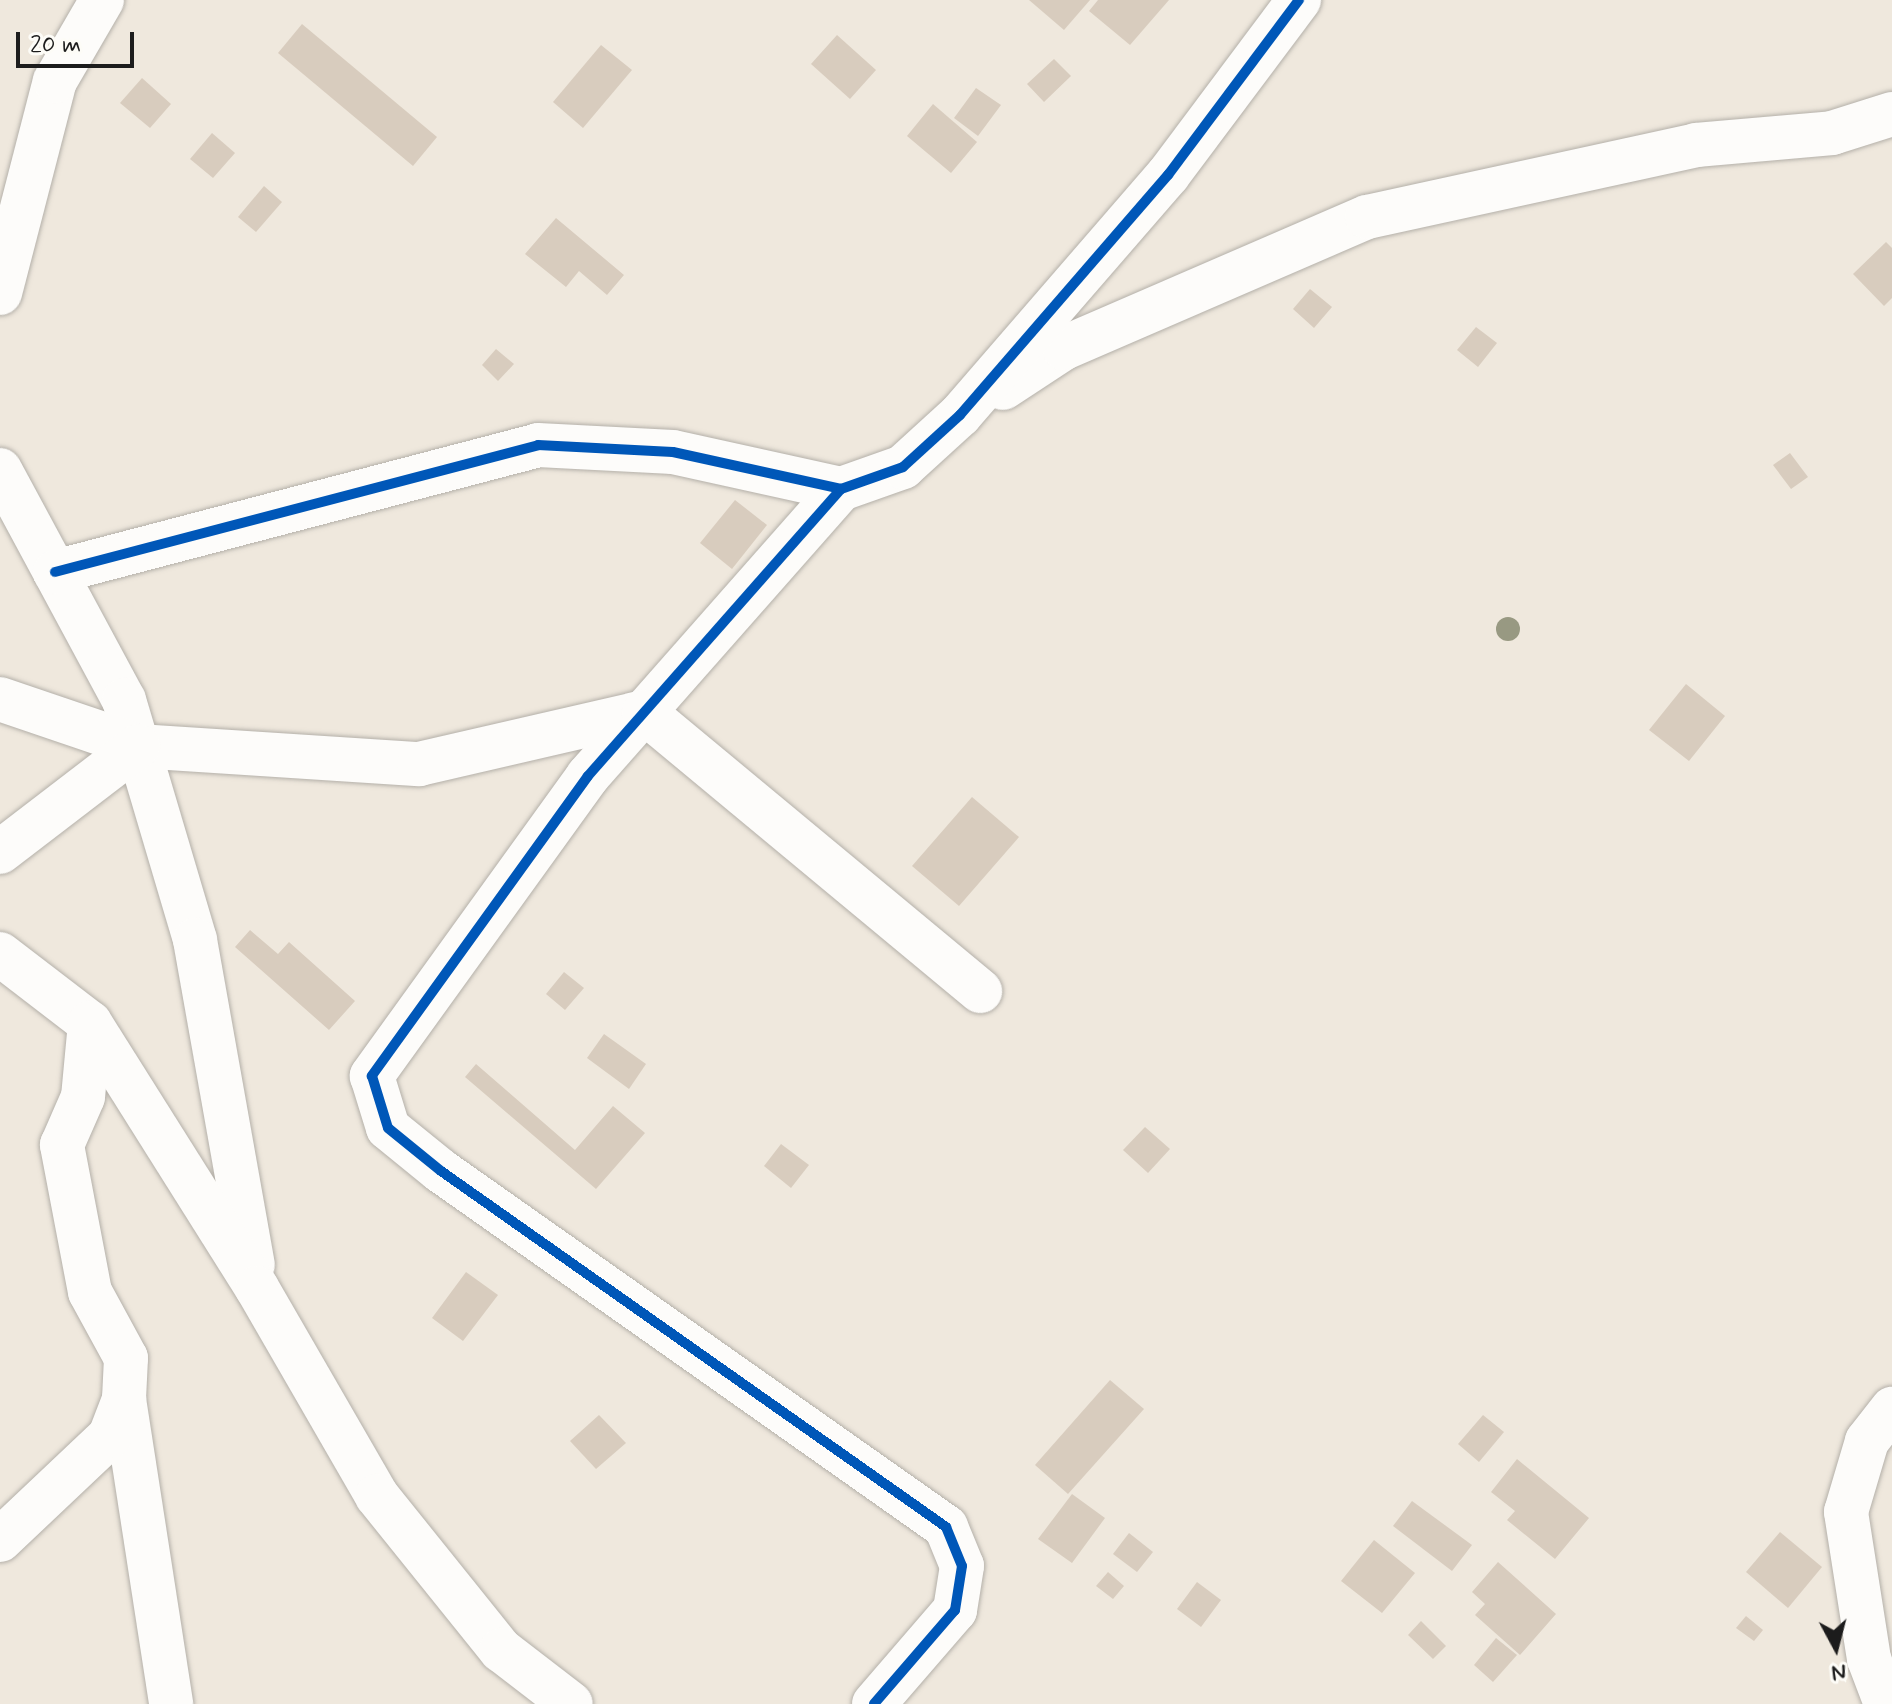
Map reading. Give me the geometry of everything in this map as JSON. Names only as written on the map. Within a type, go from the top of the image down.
[{"type":"street","points":[[0,293],[55,81],[102,0]]},
{"type":"street","points":[[874,1704],[955,1610],[962,1566],[946,1527],[441,1171],[388,1128],[372,1076],[588,776],[841,489],[903,467],[960,415],[1168,175],[1299,0]]},
{"type":"street","points":[[960,415],[1064,348],[1367,217],[1696,145],[1832,133],[1892,114]]},
{"type":"street","points":[[55,572],[538,445],[673,452],[841,489]]},
{"type":"street","points":[[0,470],[124,700],[195,940],[257,1288]]},
{"type":"street","points":[[0,699],[138,746],[419,764],[644,712]]},
{"type":"street","points":[[644,712],[980,991]]},
{"type":"street","points":[[0,852],[138,746]]},
{"type":"street","points":[[0,954],[90,1023],[257,1288],[377,1496],[501,1650],[571,1704]]},
{"type":"street","points":[[90,1023],[83,1097],[62,1145],[90,1292],[126,1358],[124,1399],[171,1704]]},
{"type":"street","points":[[0,1540],[110,1436],[124,1399]]},
{"type":"street","points":[[1886,1704],[1869,1659],[1846,1512],[1867,1441],[1892,1409]]},
{"type":"building","points":[[1029,0],[1090,0],[1064,30]]},
{"type":"building","points":[[1098,0],[1169,0],[1130,45],[1089,11]]},
{"type":"building","points":[[302,24],[437,137],[413,166],[278,53]]},
{"type":"building","points":[[837,35],[876,70],[850,99],[811,64]]},
{"type":"building","points":[[601,45],[632,70],[583,128],[553,102]]},
{"type":"building","points":[[1054,59],[1071,76],[1044,102],[1027,84]]},
{"type":"building","points":[[142,78],[171,104],[150,128],[120,103]]},
{"type":"building","points":[[976,88],[1001,105],[978,136],[954,118]]},
{"type":"building","points":[[933,104],[977,142],[951,173],[907,136]]},
{"type":"building","points":[[212,133],[235,153],[213,178],[190,159]]},
{"type":"building","points":[[264,186],[282,202],[256,232],[238,217]]},
{"type":"building","points":[[556,218],[624,275],[607,295],[579,271],[566,287],[525,254]]},
{"type":"building","points":[[1886,242],[1892,248],[1892,298],[1884,306],[1853,274]]},
{"type":"building","points":[[1310,289],[1332,307],[1314,328],[1293,309]]},
{"type":"building","points":[[1476,327],[1497,343],[1478,367],[1457,350]]},
{"type":"building","points":[[496,349],[514,364],[498,381],[482,365]]},
{"type":"building","points":[[1790,453],[1808,477],[1791,489],[1773,465]]},
{"type":"building","points":[[735,500],[767,525],[732,569],[700,543]]},
{"type":"building","points":[[1686,684],[1725,716],[1689,761],[1649,730]]},
{"type":"building","points":[[972,797],[1019,837],[959,906],[912,866]]},
{"type":"building","points":[[250,930],[278,954],[289,942],[355,1001],[329,1030],[235,947]]},
{"type":"building","points":[[564,972],[584,988],[565,1010],[546,994]]},
{"type":"building","points":[[604,1034],[646,1064],[629,1089],[587,1058]]},
{"type":"building","points":[[476,1064],[575,1150],[613,1106],[645,1133],[596,1189],[465,1077]]},
{"type":"building","points":[[1145,1127],[1170,1149],[1148,1173],[1123,1150]]},
{"type":"building","points":[[781,1144],[809,1165],[791,1188],[764,1166]]},
{"type":"building","points":[[466,1272],[498,1295],[463,1341],[432,1318]]},
{"type":"building","points":[[1110,1380],[1144,1409],[1068,1494],[1035,1465]]},
{"type":"building","points":[[599,1415],[626,1443],[596,1469],[570,1441]]},
{"type":"building","points":[[1483,1415],[1504,1432],[1479,1462],[1458,1444]]},
{"type":"building","points":[[1517,1459],[1589,1518],[1555,1559],[1507,1520],[1515,1511],[1491,1492]]},
{"type":"building","points":[[1072,1494],[1105,1518],[1072,1563],[1038,1539]]},
{"type":"building","points":[[1412,1501],[1472,1545],[1452,1571],[1393,1526]]},
{"type":"building","points":[[1780,1532],[1822,1567],[1788,1608],[1746,1572]]},
{"type":"building","points":[[1129,1533],[1153,1552],[1137,1572],[1113,1554]]},
{"type":"building","points":[[1374,1540],[1415,1573],[1382,1613],[1341,1581]]},
{"type":"building","points":[[1498,1562],[1556,1614],[1520,1655],[1475,1615],[1485,1604],[1472,1592]]},
{"type":"building","points":[[1108,1572],[1124,1586],[1113,1599],[1096,1586]]},
{"type":"building","points":[[1197,1582],[1221,1600],[1201,1627],[1177,1609]]},
{"type":"building","points":[[1746,1616],[1763,1630],[1754,1641],[1736,1628]]},
{"type":"building","points":[[1421,1621],[1446,1646],[1433,1659],[1408,1635]]},
{"type":"building","points":[[1496,1638],[1517,1655],[1493,1682],[1474,1665]]},
{"type":"cycle path","points":[[55,572],[538,445],[673,452],[841,489],[903,467],[960,415],[1168,175],[1299,0]]},
{"type":"cycle path","points":[[841,489],[588,776],[372,1076],[388,1128],[441,1171],[946,1527],[962,1566],[955,1610],[874,1704]]}]
